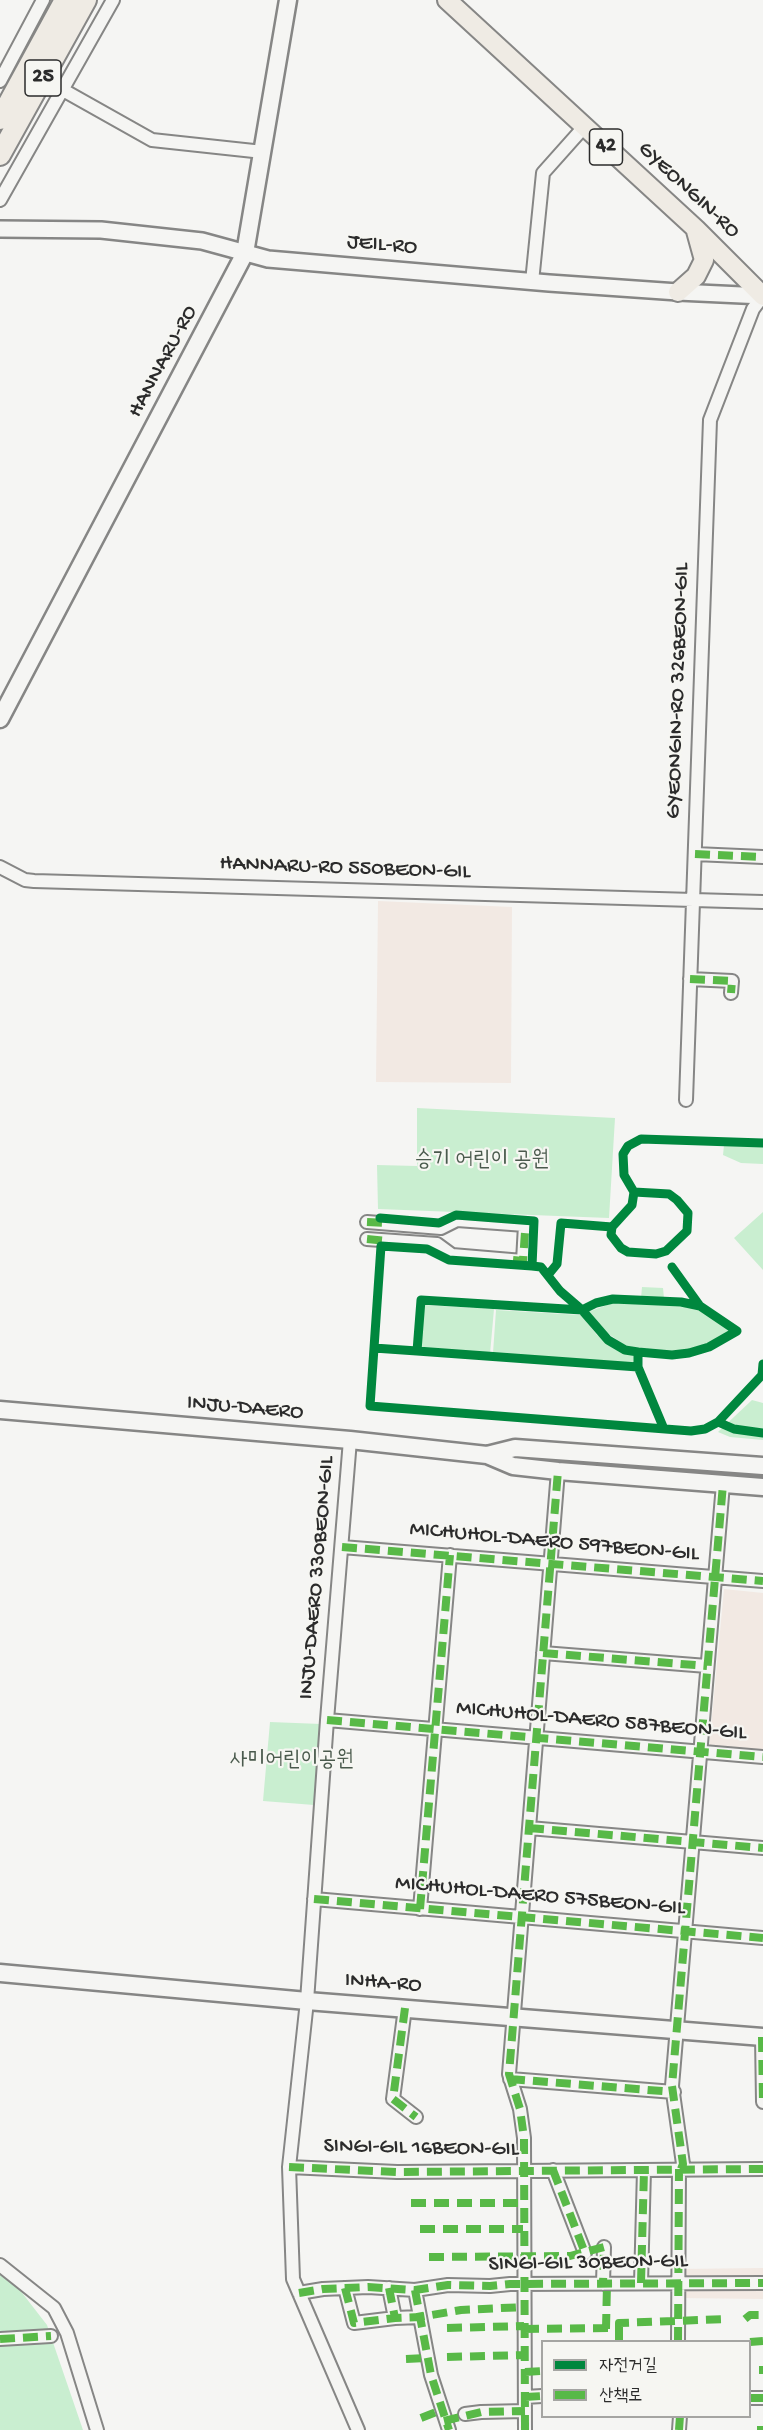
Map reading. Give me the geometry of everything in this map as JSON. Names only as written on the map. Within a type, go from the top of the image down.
[{"type":"highway","name":"25","points":[[0,119],[65,0]]},
{"type":"highway","name":"25","points":[[0,155],[86,0]]},
{"type":"main road","name":"HANNARU-RO","points":[[0,719],[245,253],[288,0]]},
{"type":"main road","name":"GYEONGIN-RO","points":[[447,0],[696,230],[763,296]]},
{"type":"main road","points":[[678,292],[696,276],[704,260],[696,230]]},
{"type":"main road","name":"INJU-DAERO","points":[[0,1410],[351,1440],[487,1455],[513,1466],[763,1487]]},
{"type":"main road","name":"INJU-DAERO","points":[[487,1455],[515,1448],[763,1466]]},
{"type":"main road","name":"INHA-RO","points":[[0,1973],[307,2001],[762,2037]]},
{"type":"street","points":[[0,81],[43,0]]},
{"type":"street","points":[[0,200],[113,0]]},
{"type":"street","points":[[63,90],[152,140],[263,152]]},
{"type":"street","points":[[532,282],[543,174],[584,127]]},
{"type":"street","name":"JEIL-RO","points":[[0,229],[101,230],[202,241],[268,259],[532,282],[763,296]]},
{"type":"street","name":"GYEONGIN-RO 326BEON-GIL","points":[[686,1100],[710,420],[753,309],[763,296]]},
{"type":"street","points":[[694,854],[763,857]]},
{"type":"street","name":"HANNARU-RO 550BEON-GIL","points":[[0,867],[25,880],[34,882],[763,902]]},
{"type":"street","points":[[690,979],[732,981],[731,993]]},
{"type":"street","points":[[367,1222],[441,1228],[457,1220],[525,1225],[523,1261],[452,1256],[437,1244],[367,1239]]},
{"type":"street","name":"INJU-DAERO 330BEON-GIL","points":[[351,1440],[327,1720],[307,2001],[289,2167],[293,2279],[358,2430]]},
{"type":"street","points":[[525,2430],[522,2171],[524,2138],[520,2109],[510,2079],[528,1828],[558,1471]]},
{"type":"street","points":[[678,2340],[680,2169],[683,2164],[672,2086],[723,1484]]},
{"type":"street","name":"MICHUHOL-DAERO 597BEON-GIL","points":[[342,1546],[763,1581]]},
{"type":"street","name":"MICHUHOL-DAERO 587BEON-GIL","points":[[420,1909],[450,1555]]},
{"type":"street","points":[[543,1653],[707,1666]]},
{"type":"street","name":"MICHUHOL-DAERO 587BEON-GIL","points":[[327,1720],[763,1757]]},
{"type":"street","points":[[528,1828],[763,1848]]},
{"type":"street","name":"MICHUHOL-DAERO 575BEON-GIL","points":[[314,1899],[763,1938]]},
{"type":"street","points":[[405,2008],[393,2098],[416,2117]]},
{"type":"street","points":[[762,2037],[763,2102]]},
{"type":"street","points":[[510,2079],[674,2092]]},
{"type":"street","name":"SINGI-GIL 16BEON-GIL","points":[[289,2167],[398,2172],[763,2169]]},
{"type":"street","points":[[553,2170],[585,2253]]},
{"type":"street","points":[[641,2283],[644,2170]]},
{"type":"street","points":[[603,2284],[604,2247]]},
{"type":"street","points":[[0,2265],[54,2308],[67,2333],[97,2430]]},
{"type":"street","name":"SINGI-GIL 30BEON-GIL","points":[[299,2294],[323,2289],[415,2290],[448,2285],[480,2287],[524,2284],[763,2283]]},
{"type":"street","points":[[345,2288],[354,2323],[420,2317]]},
{"type":"street","points":[[389,2288],[395,2318]]},
{"type":"street","points":[[415,2290],[431,2375],[449,2430]]},
{"type":"street","points":[[0,2339],[51,2336]]},
{"type":"street","points":[[525,2397],[541,2396]]},
{"type":"street","points":[[465,2414],[525,2411]]},
{"type":"shaded area","points":[[378,901],[512,907],[511,1083],[376,1082]]},
{"type":"shaded area","points":[[724,1589],[763,1593],[763,1752],[709,1748]]},
{"type":"shaded area","points":[[763,2268],[763,2299],[678,2298],[679,2269]]},
{"type":"green space","name":"승기 어린이 공원","points":[[417,1108],[615,1118],[609,1218],[378,1209],[377,1165],[417,1166]]},
{"type":"green space","points":[[724,1145],[763,1146],[763,1164],[741,1163],[723,1155]]},
{"type":"green space","points":[[763,1212],[763,1270],[734,1238]]},
{"type":"green space","points":[[642,1287],[663,1288],[664,1298],[641,1298]]},
{"type":"green space","points":[[615,1302],[679,1305],[700,1309],[732,1331],[710,1344],[688,1350],[669,1352],[626,1346],[606,1332],[588,1312]]},
{"type":"green space","points":[[424,1305],[494,1309],[490,1354],[420,1348]]},
{"type":"green space","points":[[496,1310],[581,1315],[597,1335],[616,1349],[635,1354],[634,1364],[493,1353]]},
{"type":"green space","points":[[752,1400],[763,1403],[763,1440],[730,1437],[718,1432]]},
{"type":"green space","name":"사미어린이공원","points":[[270,1722],[321,1724],[314,1805],[263,1801]]},
{"type":"green space","points":[[0,2273],[16,2285],[47,2325],[83,2430],[0,2430]]},
{"type":"marked path","points":[[695,854],[763,857]]},
{"type":"marked path","points":[[690,979],[732,981],[731,993]]},
{"type":"marked path","points":[[367,1222],[387,1223]]},
{"type":"marked path","points":[[513,1260],[523,1261],[525,1232]]},
{"type":"marked path","points":[[367,1239],[388,1241]]},
{"type":"marked path","points":[[525,2430],[524,2138],[520,2109],[509,2074],[558,1471]]},
{"type":"marked path","points":[[681,2169],[683,2164],[672,2086],[723,1484]]},
{"type":"marked path","points":[[342,1547],[763,1581]]},
{"type":"marked path","points":[[420,1909],[450,1555]]},
{"type":"marked path","points":[[543,1653],[707,1666]]},
{"type":"marked path","points":[[327,1720],[763,1757]]},
{"type":"marked path","points":[[529,1828],[763,1848]]},
{"type":"marked path","points":[[314,1899],[763,1938]]},
{"type":"marked path","points":[[405,2008],[393,2099],[416,2117]]},
{"type":"marked path","points":[[762,2037],[763,2102]]},
{"type":"marked path","points":[[510,2079],[674,2092]]},
{"type":"marked path","points":[[289,2167],[397,2172],[763,2169]]},
{"type":"marked path","points":[[678,2340],[679,2169]]},
{"type":"marked path","points":[[553,2170],[585,2253]]},
{"type":"marked path","points":[[641,2283],[644,2170]]},
{"type":"marked path","points":[[411,2203],[523,2203]]},
{"type":"marked path","points":[[420,2229],[523,2229]]},
{"type":"marked path","points":[[429,2257],[570,2256],[604,2247],[603,2284]]},
{"type":"marked path","points":[[299,2293],[323,2289],[368,2287],[415,2290],[448,2285],[763,2283]]},
{"type":"marked path","points":[[606,2329],[607,2284]]},
{"type":"marked path","points":[[345,2288],[354,2323],[420,2317],[461,2310],[524,2307]]},
{"type":"marked path","points":[[389,2288],[395,2318]]},
{"type":"marked path","points":[[415,2290],[431,2375],[449,2430]]},
{"type":"marked path","points":[[745,2319],[750,2315],[763,2315]]},
{"type":"marked path","points":[[619,2328],[619,2323],[728,2319]]},
{"type":"marked path","points":[[447,2328],[524,2326]]},
{"type":"marked path","points":[[524,2329],[619,2328],[619,2340]]},
{"type":"marked path","points":[[0,2339],[51,2336]]},
{"type":"marked path","points":[[751,2342],[763,2341]]},
{"type":"marked path","points":[[447,2357],[525,2355]]},
{"type":"marked path","points":[[406,2359],[428,2358]]},
{"type":"marked path","points":[[525,2372],[541,2371]]},
{"type":"marked path","points":[[525,2397],[541,2396]]},
{"type":"marked path","points":[[751,2398],[763,2398]]},
{"type":"marked path","points":[[421,2418],[441,2410]]},
{"type":"marked path","points":[[444,2421],[481,2412],[525,2411]]},
{"type":"marked path","points":[[679,2430],[680,2418]]},
{"type":"marked path","points":[[757,2430],[763,2430]]},
{"type":"cycle path","points":[[634,1192],[624,1175],[623,1154],[628,1146],[641,1139],[763,1143]]},
{"type":"cycle path","points":[[548,1275],[557,1264],[561,1223],[612,1227],[632,1205],[634,1192],[669,1194],[688,1213],[687,1231],[666,1251],[656,1254],[628,1252],[621,1248],[611,1235],[612,1227]]},
{"type":"cycle path","points":[[380,1218],[439,1223],[456,1215],[534,1221],[532,1266],[541,1267],[560,1291],[582,1310],[608,1340],[625,1350],[638,1352],[638,1367],[664,1429]]},
{"type":"cycle path","points":[[374,1348],[381,1246],[427,1249],[449,1260],[532,1266]]},
{"type":"cycle path","points":[[638,1367],[417,1351],[421,1300],[582,1310],[596,1303],[613,1299],[681,1302],[700,1306],[672,1267]]},
{"type":"cycle path","points":[[638,1352],[672,1355],[689,1353],[709,1347],[737,1331],[700,1306]]},
{"type":"cycle path","points":[[417,1351],[374,1348],[370,1406],[691,1431],[705,1429],[718,1422]]},
{"type":"cycle path","points":[[763,1364],[762,1375],[718,1422],[734,1429],[763,1433]]}]
